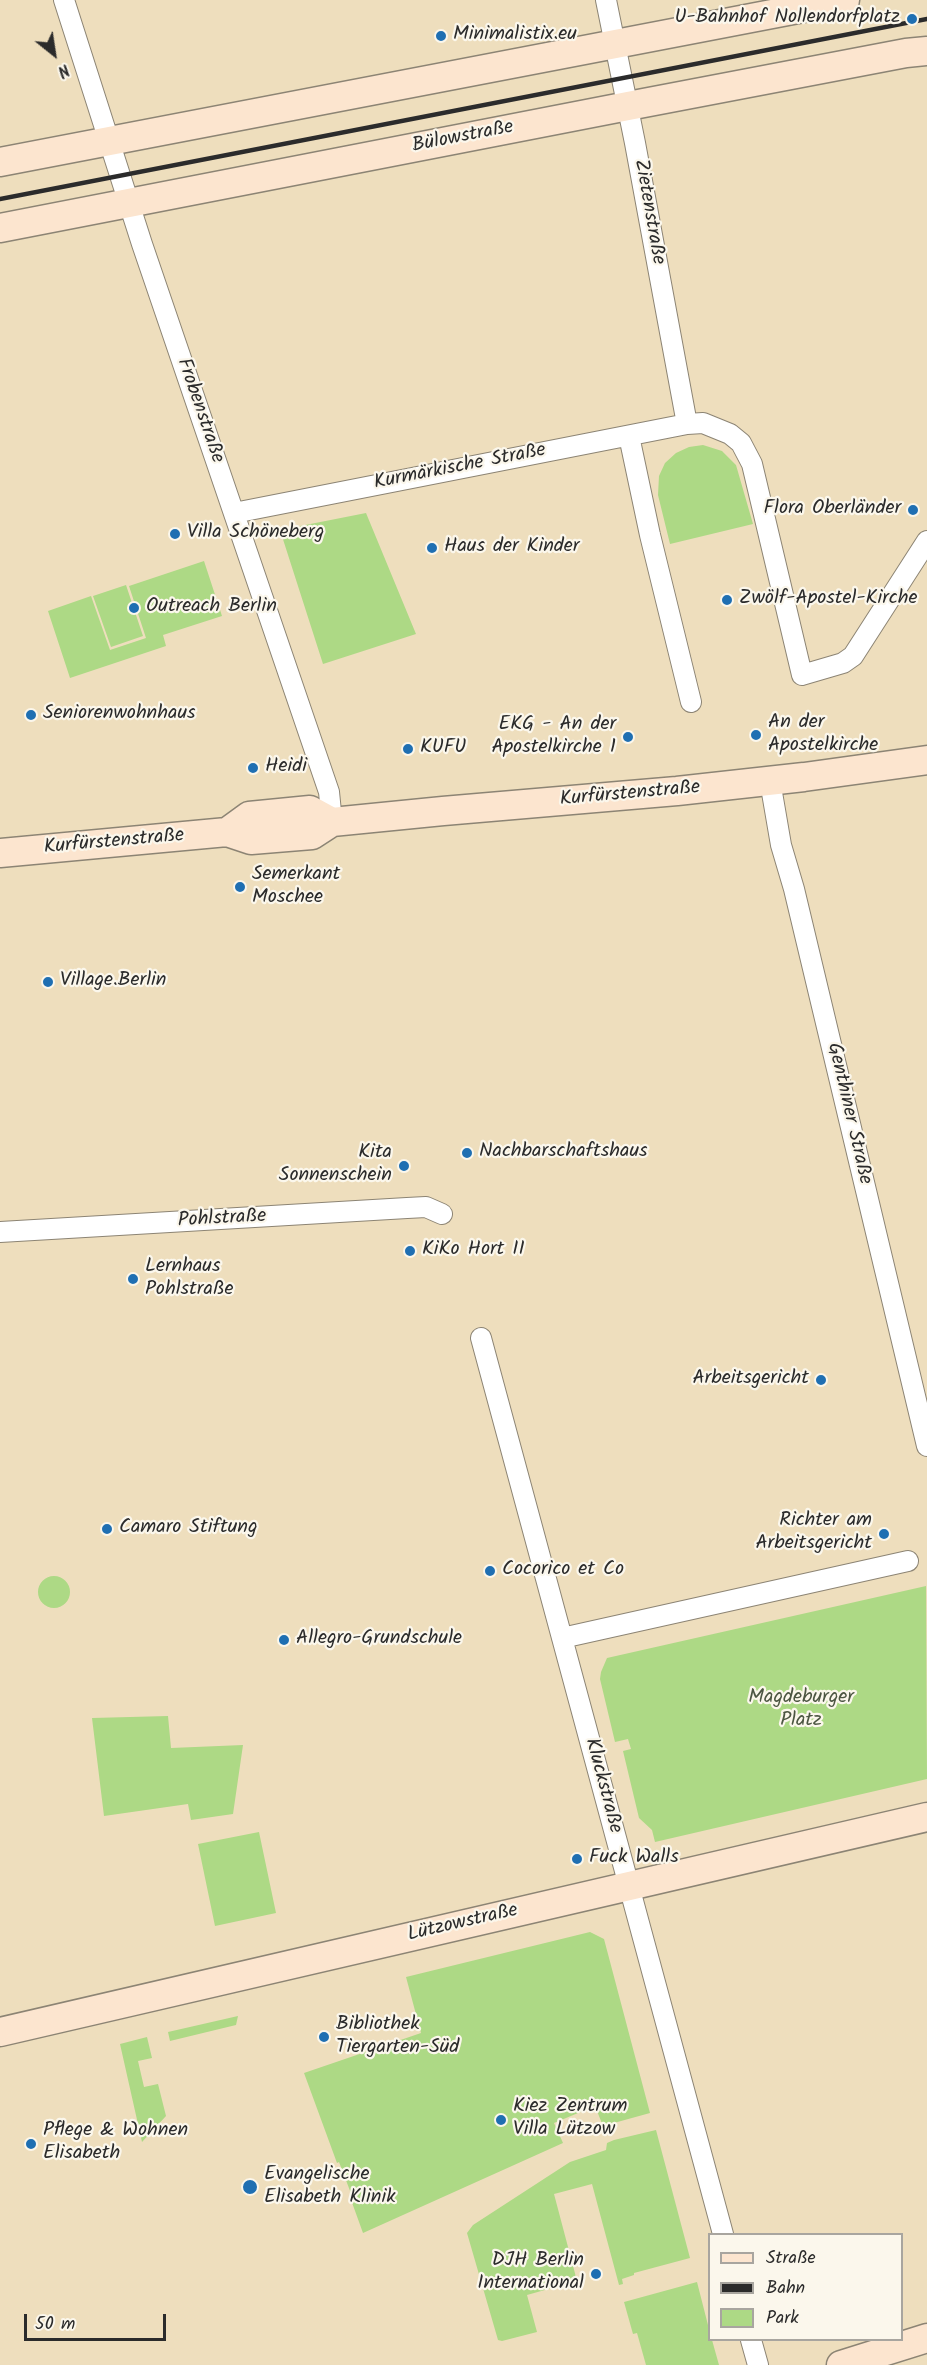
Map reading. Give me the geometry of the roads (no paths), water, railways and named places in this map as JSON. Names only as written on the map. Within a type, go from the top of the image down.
[{"type":"main road","points":[[0,162],[845,0]]},
{"type":"main road","name":"Bülowstraße","points":[[0,228],[627,106],[927,51]]},
{"type":"main road","name":"Kurfürstenstraße","points":[[0,853],[227,832],[249,816],[310,810],[332,822],[770,781],[927,760]]},
{"type":"main road","name":"Lützowstraße","points":[[0,2032],[927,1817]]},
{"type":"main road","points":[[841,2365],[927,2338]]},
{"type":"street","name":"Frobenstraße","points":[[64,0],[128,203],[329,792],[332,822]]},
{"type":"street","name":"Zietenstraße","points":[[606,0],[687,424]]},
{"type":"street","points":[[687,424],[703,423],[718,428],[741,443],[747,452],[763,507],[802,675],[843,663],[853,656],[927,541]]},
{"type":"street","name":"Kurmärkische Straße","points":[[234,513],[687,424]]},
{"type":"street","points":[[629,436],[650,535],[691,702]]},
{"type":"street","name":"Genthiner Straße","points":[[770,781],[781,845],[794,889],[927,1446]]},
{"type":"street","name":"Pohlstraße","points":[[0,1232],[426,1207],[442,1214]]},
{"type":"street","name":"Kluckstraße","points":[[481,1338],[722,2233]]},
{"type":"street","points":[[562,1638],[908,1561]]},
{"type":"street","points":[[752,2341],[758,2365]]},
{"type":"railway","points":[[0,199],[927,19]]},
{"type":"place","name":"U-Bahnhof Nollendorfplatz","points":[[912,19]]},
{"type":"place","name":"Minimalistix.eu","points":[[441,36]]},
{"type":"place","name":"Flora Oberländer","points":[[913,510]]},
{"type":"place","name":"Villa Schöneberg","points":[[175,534]]},
{"type":"place","name":"Haus der Kinder","points":[[432,548]]},
{"type":"place","name":"Zwölf-Apostel-Kirche","points":[[727,600]]},
{"type":"place","name":"Outreach Berlin","points":[[134,608]]},
{"type":"place","name":"Seniorenwohnhaus","points":[[31,715]]},
{"type":"place","name":"An der Apostelkirche","points":[[756,735]]},
{"type":"place","name":"EKG - An der Apostelkirche 1","points":[[628,737]]},
{"type":"place","name":"KUFU","points":[[408,749]]},
{"type":"place","name":"Heidi","points":[[253,768]]},
{"type":"place","name":"Semerkant Moschee","points":[[240,887]]},
{"type":"place","name":"Village.Berlin","points":[[48,982]]},
{"type":"place","name":"Nachbarschaftshaus","points":[[467,1153]]},
{"type":"place","name":"Kita Sonnenschein","points":[[404,1166]]},
{"type":"place","name":"KiKo Hort II","points":[[410,1251]]},
{"type":"place","name":"Lernhaus Pohlstraße","points":[[133,1279]]},
{"type":"place","name":"Arbeitsgericht","points":[[821,1380]]},
{"type":"place","name":"Camaro Stiftung","points":[[107,1529]]},
{"type":"place","name":"Richter am Arbeitsgericht","points":[[884,1534]]},
{"type":"place","name":"Cocorico et Co","points":[[490,1571]]},
{"type":"place","name":"Allegro-Grundschule","points":[[284,1640]]},
{"type":"place","name":"Fuck Walls","points":[[577,1859]]},
{"type":"place","name":"Bibliothek Tiergarten-Süd","points":[[324,2037]]},
{"type":"place","name":"Kiez Zentrum Villa Lützow","points":[[501,2120]]},
{"type":"place","name":"Pflege & Wohnen Elisabeth","points":[[31,2144]]},
{"type":"place","name":"Evangelische Elisabeth Klinik","points":[[250,2187]]},
{"type":"place","name":"DJH Berlin International","points":[[596,2274]]},
{"type":"park label","name":"Magdeburger Platz","points":[[801,1710]]}]
